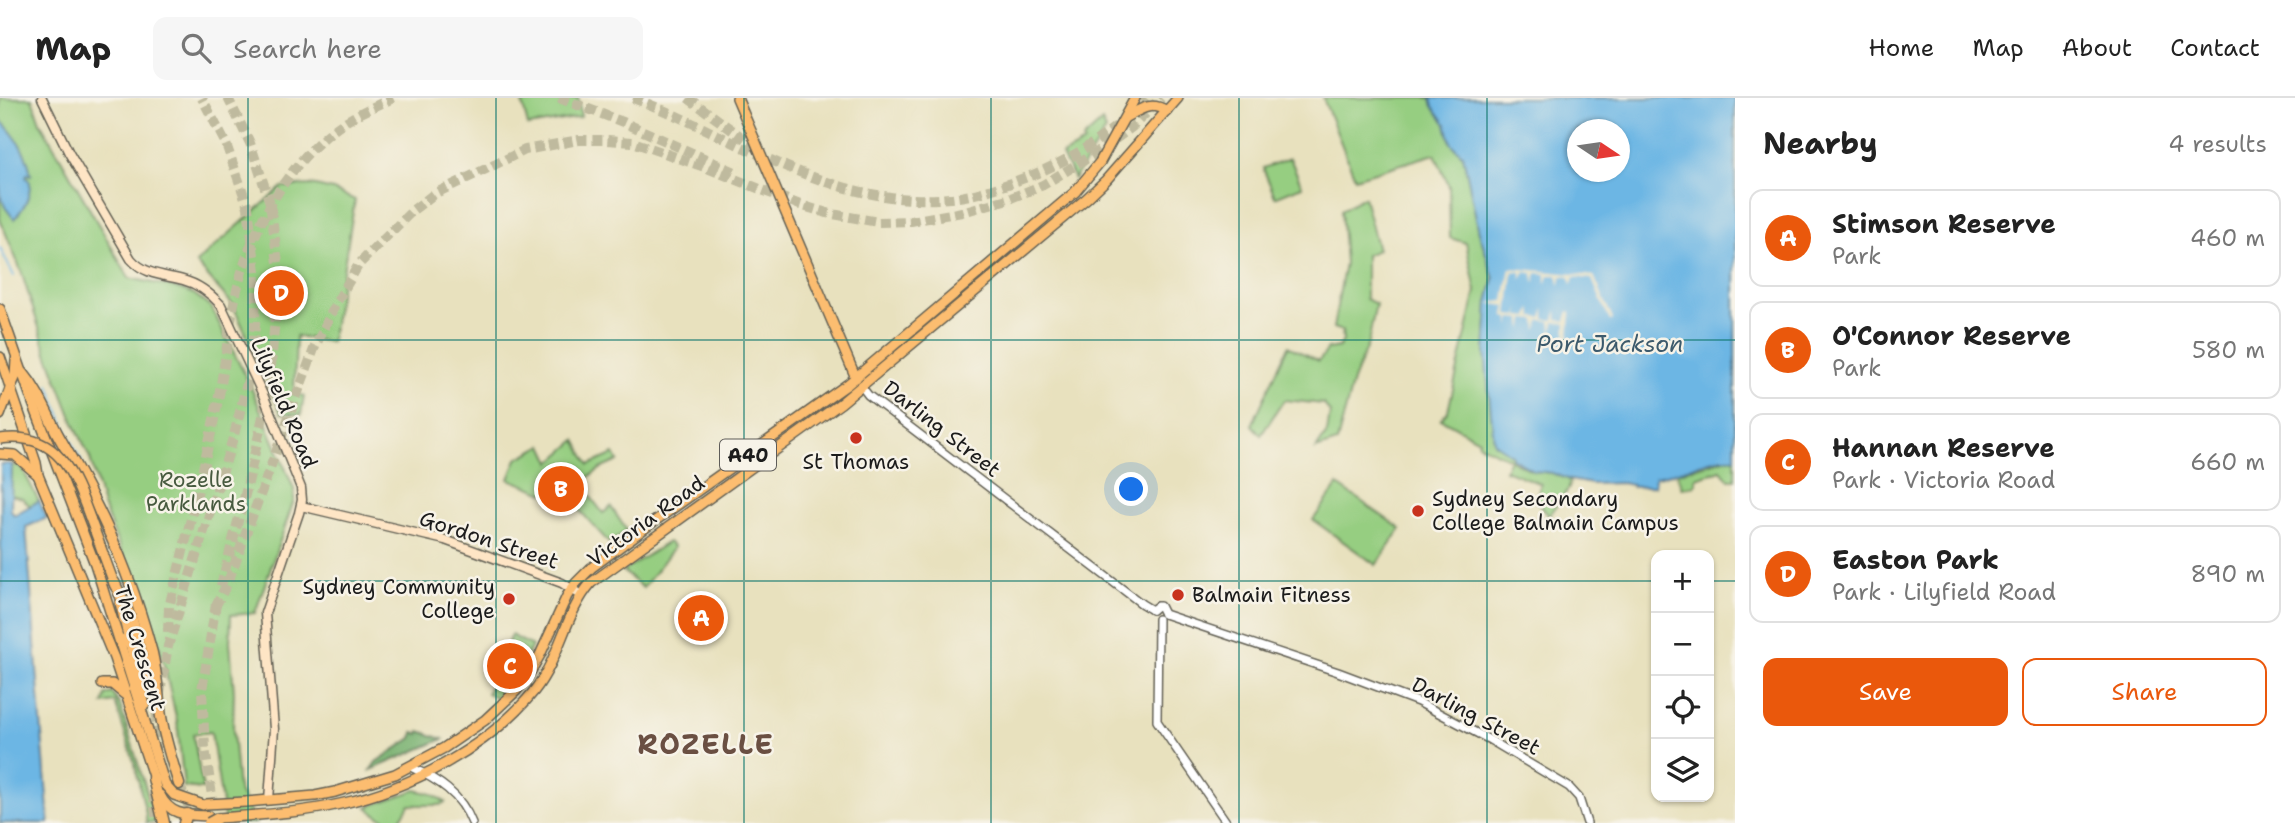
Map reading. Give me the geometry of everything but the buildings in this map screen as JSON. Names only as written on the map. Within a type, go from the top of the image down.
[{"type":"highway","points":[[23,373],[35,388],[94,500],[120,558],[152,655],[161,717]]},
{"type":"highway","points":[[114,582],[132,620],[144,656],[179,784]]},
{"type":"highway","points":[[120,639],[132,644],[144,656]]},
{"type":"highway","points":[[153,778],[164,823]]},
{"type":"main road","name":"Lilyfield Road","points":[[42,98],[69,153],[131,259],[147,272],[196,285],[221,305],[264,397],[298,480],[302,495],[301,506],[265,613],[274,729],[269,800]]},
{"type":"main road","name":"Darling Street","points":[[737,98],[862,387]]},
{"type":"main road","name":"Victoria Road","points":[[204,805],[306,797],[335,792],[411,767],[469,732],[501,707],[516,691],[540,655],[572,589],[591,568],[856,378],[1085,183],[1100,162],[1135,98]]},
{"type":"main road","name":"Victoria Road","points":[[153,778],[161,799],[169,809],[185,819],[211,820],[340,804],[367,797],[425,774],[466,750],[493,730],[534,691],[552,662],[582,595],[591,583],[862,387],[1087,198],[1178,98]]},
{"type":"main road","points":[[1125,117],[1152,105],[1167,111]]},
{"type":"main road","points":[[992,263],[992,277]]},
{"type":"main road","name":"The Crescent","points":[[0,309],[95,564],[165,785],[178,797],[204,805]]},
{"type":"main road","points":[[0,415],[15,378],[14,349]]},
{"type":"main road","name":"The Crescent","points":[[1,363],[37,463],[38,475],[114,658],[153,778]]},
{"type":"main road","points":[[0,439],[30,440],[48,447],[67,464],[76,481],[114,582],[132,644],[146,708],[147,727]]},
{"type":"main road","points":[[0,454],[15,455],[38,475]]},
{"type":"main road","name":"Gordon Street","points":[[301,506],[444,540],[562,583],[582,595]]},
{"type":"main road","points":[[102,684],[112,684],[128,698]]},
{"type":"main road","points":[[185,819],[204,805]]},
{"type":"street","name":"Darling Street","points":[[862,387],[936,447],[1152,610],[1153,616],[1338,672],[1423,704],[1569,787],[1579,798],[1587,823]]},
{"type":"street","points":[[1161,617],[1157,721],[1227,823]]},
{"type":"street","points":[[411,767],[458,798],[472,823]]},
{"type":"green space","name":"Rozelle Parklands","points":[[0,98],[32,98],[40,122],[129,278],[194,294],[211,307],[250,385],[294,489],[294,500],[255,613],[231,615],[233,731],[238,789],[256,823],[225,823],[211,732],[193,734],[203,789],[184,787],[177,721],[160,648],[103,506],[90,458],[48,356],[21,271],[0,219]]},
{"type":"green space","points":[[531,98],[578,98],[581,117],[528,126],[522,102]]},
{"type":"green space","points":[[1323,98],[1431,98],[1433,106],[1446,124],[1451,143],[1463,155],[1479,232],[1494,279],[1488,302],[1485,354],[1513,455],[1512,461],[1534,471],[1552,473],[1570,480],[1569,488],[1549,516],[1535,499],[1541,484],[1505,470],[1510,459],[1478,444],[1479,440],[1441,419],[1448,411],[1476,291],[1466,243],[1450,238],[1449,186],[1435,154],[1355,178]]},
{"type":"green space","points":[[1102,122],[1106,130],[1074,179],[1062,155],[1084,143],[1083,139]]},
{"type":"green space","points":[[1290,158],[1302,186],[1275,197],[1263,168]]},
{"type":"green space","points":[[311,185],[333,190],[355,200],[331,342],[296,336],[294,393],[304,396],[301,415],[281,413],[233,305],[196,263],[282,187]]},
{"type":"green space","points":[[1364,197],[1378,250],[1366,255],[1366,299],[1376,304],[1368,343],[1353,381],[1337,442],[1316,449],[1327,433],[1330,413],[1324,404],[1284,400],[1261,435],[1252,425],[1288,346],[1319,361],[1328,349],[1339,347],[1343,341],[1342,331],[1333,328],[1345,263],[1341,210]]},
{"type":"green space","points":[[576,440],[589,465],[614,454],[618,461],[580,483],[603,513],[611,507],[627,531],[609,543],[575,505],[509,479],[517,459],[543,445],[551,462]]},
{"type":"green space","points":[[1728,458],[1735,459],[1735,480],[1729,480],[1721,470],[1696,478],[1696,485],[1682,488],[1677,473]]},
{"type":"green space","points":[[12,464],[22,468],[39,501],[30,506],[22,498],[11,495]]},
{"type":"green space","points":[[1338,485],[1401,529],[1376,565],[1313,520]]},
{"type":"green space","points":[[668,542],[674,547],[643,588],[623,571]]},
{"type":"green space","points":[[694,597],[723,619],[708,639],[679,617]]},
{"type":"green space","points":[[511,635],[532,646],[517,676],[498,698],[487,693]]},
{"type":"green space","points":[[112,693],[120,705],[156,822],[146,823],[135,765],[115,702],[103,704],[106,695]]},
{"type":"green space","points":[[420,731],[443,739],[371,770],[376,762],[412,738],[414,732],[419,734]]},
{"type":"green space","points":[[416,790],[432,794],[445,802],[440,805],[409,805],[399,822],[386,820],[367,807]]},
{"type":"water","name":"Port Jackson","points":[[1431,98],[1735,98],[1735,458],[1717,459],[1655,477],[1654,486],[1632,487],[1622,483],[1592,484],[1534,471],[1494,443],[1485,354],[1488,302],[1494,279],[1479,232],[1463,155],[1451,143],[1446,124],[1433,106]]},
{"type":"water","points":[[0,120],[20,145],[31,175],[27,174],[26,177],[30,182],[28,198],[14,219],[0,195]]},
{"type":"water","points":[[1,464],[12,464],[11,510],[14,515],[39,501],[47,518],[26,527],[49,823],[0,823]]},
{"type":"pier","points":[[1510,268],[1594,276],[1613,320],[1610,321],[1592,279],[1574,277],[1571,286],[1570,277],[1562,276],[1559,286],[1558,275],[1549,275],[1546,285],[1546,274],[1537,273],[1534,283],[1533,273],[1524,272],[1521,280],[1521,272],[1513,271],[1508,315],[1518,316],[1520,307],[1519,316],[1529,317],[1532,308],[1533,317],[1542,318],[1545,309],[1545,319],[1554,320],[1557,310],[1557,319],[1566,321],[1569,311],[1571,312],[1568,347],[1565,347],[1566,323],[1554,322],[1552,334],[1550,321],[1540,320],[1537,331],[1536,320],[1525,319],[1523,331],[1522,319],[1512,318],[1509,326],[1509,318],[1505,317],[1506,306],[1488,303],[1504,301]]},
{"type":"waterway","points":[[0,248],[14,276]]},
{"type":"waterway","points":[[49,385],[82,463]]},
{"type":"tunnel","points":[[160,693],[168,646],[234,435],[250,372],[255,327],[256,271],[248,207],[226,144],[202,98]]},
{"type":"tunnel","points":[[221,586],[269,390],[279,270],[270,203],[250,143],[228,98]]},
{"type":"tunnel","points":[[168,632],[169,607],[212,430],[236,294],[252,244],[276,195],[309,152],[328,134],[350,119],[393,98]]},
{"type":"tunnel","points":[[559,98],[623,122],[737,173]]},
{"type":"tunnel","points":[[633,98],[826,182],[866,193],[907,199],[970,195],[1043,170],[1076,154],[1107,134],[1146,98]]},
{"type":"tunnel","points":[[688,98],[758,149]]},
{"type":"tunnel","points":[[215,607],[228,582],[314,349],[335,305],[359,264],[413,210],[434,194],[525,150],[579,140],[606,140],[633,142],[827,213],[878,222],[911,221],[962,212],[1011,198],[1043,185],[1132,127],[1161,98]]},
{"type":"tunnel","points":[[216,604],[202,690],[205,748],[216,823]]},
{"type":"tunnel","points":[[155,753],[157,708]]},
{"type":"tunnel","points":[[179,784],[196,823]]},
{"type":"tunnel","points":[[153,792],[157,823]]},
{"type":"place","name":"Easton Park","points":[[281,293]]},
{"type":"place","name":"St Thomas","points":[[856,438]]},
{"type":"place","name":"O'Connor Reserve","points":[[561,489]]},
{"type":"place","name":"Sydney Secondary College Balmain Campus","points":[[1418,511]]},
{"type":"place","name":"Balmain Fitness","points":[[1178,595]]},
{"type":"place","name":"Sydney Community College","points":[[509,599]]},
{"type":"place","name":"Stimson Reserve","points":[[701,618]]},
{"type":"place","name":"Hannan Reserve","points":[[510,666]]},
{"type":"district","name":"ROZELLE","points":[[706,744]]}]
